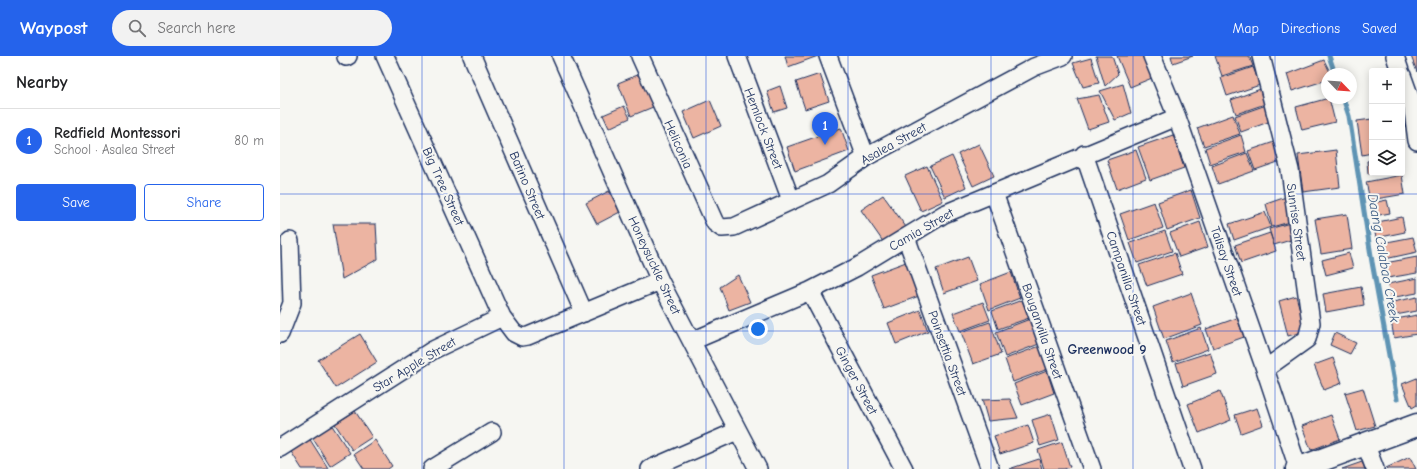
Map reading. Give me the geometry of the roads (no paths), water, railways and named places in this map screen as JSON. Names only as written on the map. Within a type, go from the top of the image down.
[{"type":"street","name":"Big Tree Street","points":[[385,56],[502,316]]},
{"type":"street","name":"Batino Street","points":[[472,56],[584,313]]},
{"type":"street","name":"Honeysuckle Street","points":[[561,56],[660,281],[758,469]]},
{"type":"street","name":"Heliconia","points":[[640,56],[715,223],[722,228]]},
{"type":"street","name":"Hemlock Street","points":[[737,56],[791,200]]},
{"type":"street","points":[[828,56],[866,157]]},
{"type":"street","name":"Asalea Street","points":[[722,228],[734,227],[828,184],[866,157],[1032,62],[1063,56]]},
{"type":"street","name":"Talisay Street","points":[[1152,56],[1177,117],[1265,369],[1298,469]]},
{"type":"street","name":"Sunrise Street","points":[[1261,56],[1290,170],[1311,323],[1307,339],[1265,369]]},
{"type":"street","points":[[1395,56],[1399,68]]},
{"type":"street","points":[[1405,83],[1412,103],[1417,141]]},
{"type":"street","name":"Camia Street","points":[[692,341],[810,291],[857,267],[944,214],[1084,154],[1177,117]]},
{"type":"street","name":"Campanilla Street","points":[[1084,154],[1192,469]]},
{"type":"street","name":"Bouganvilla Street","points":[[994,193],[1092,469]]},
{"type":"street","name":"Poinsettia Street","points":[[906,237],[990,469]]},
{"type":"street","points":[[280,334],[292,303],[290,241]]},
{"type":"street","points":[[502,316],[514,333],[522,337],[528,336],[660,281]]},
{"type":"street","name":"Ginger Street","points":[[810,291],[904,469]]},
{"type":"street","name":"Star Apple Street","points":[[280,448],[433,350],[502,316]]},
{"type":"street","points":[[1298,469],[1417,425]]},
{"type":"street","points":[[650,469],[737,431]]},
{"type":"street","points":[[432,469],[492,432]]},
{"type":"street","points":[[1365,443],[1375,469]]},
{"type":"waterway","name":"Daang Calabao Creek","points":[[1329,56],[1333,68]]},
{"type":"waterway","name":"Daang Calabao Creek","points":[[1345,104],[1349,116],[1372,262],[1397,399]]},
{"type":"place","name":"Redfield Montessori","points":[[825,145]]},
{"type":"district","name":"Greenwood 9","points":[[1107,349]]}]
